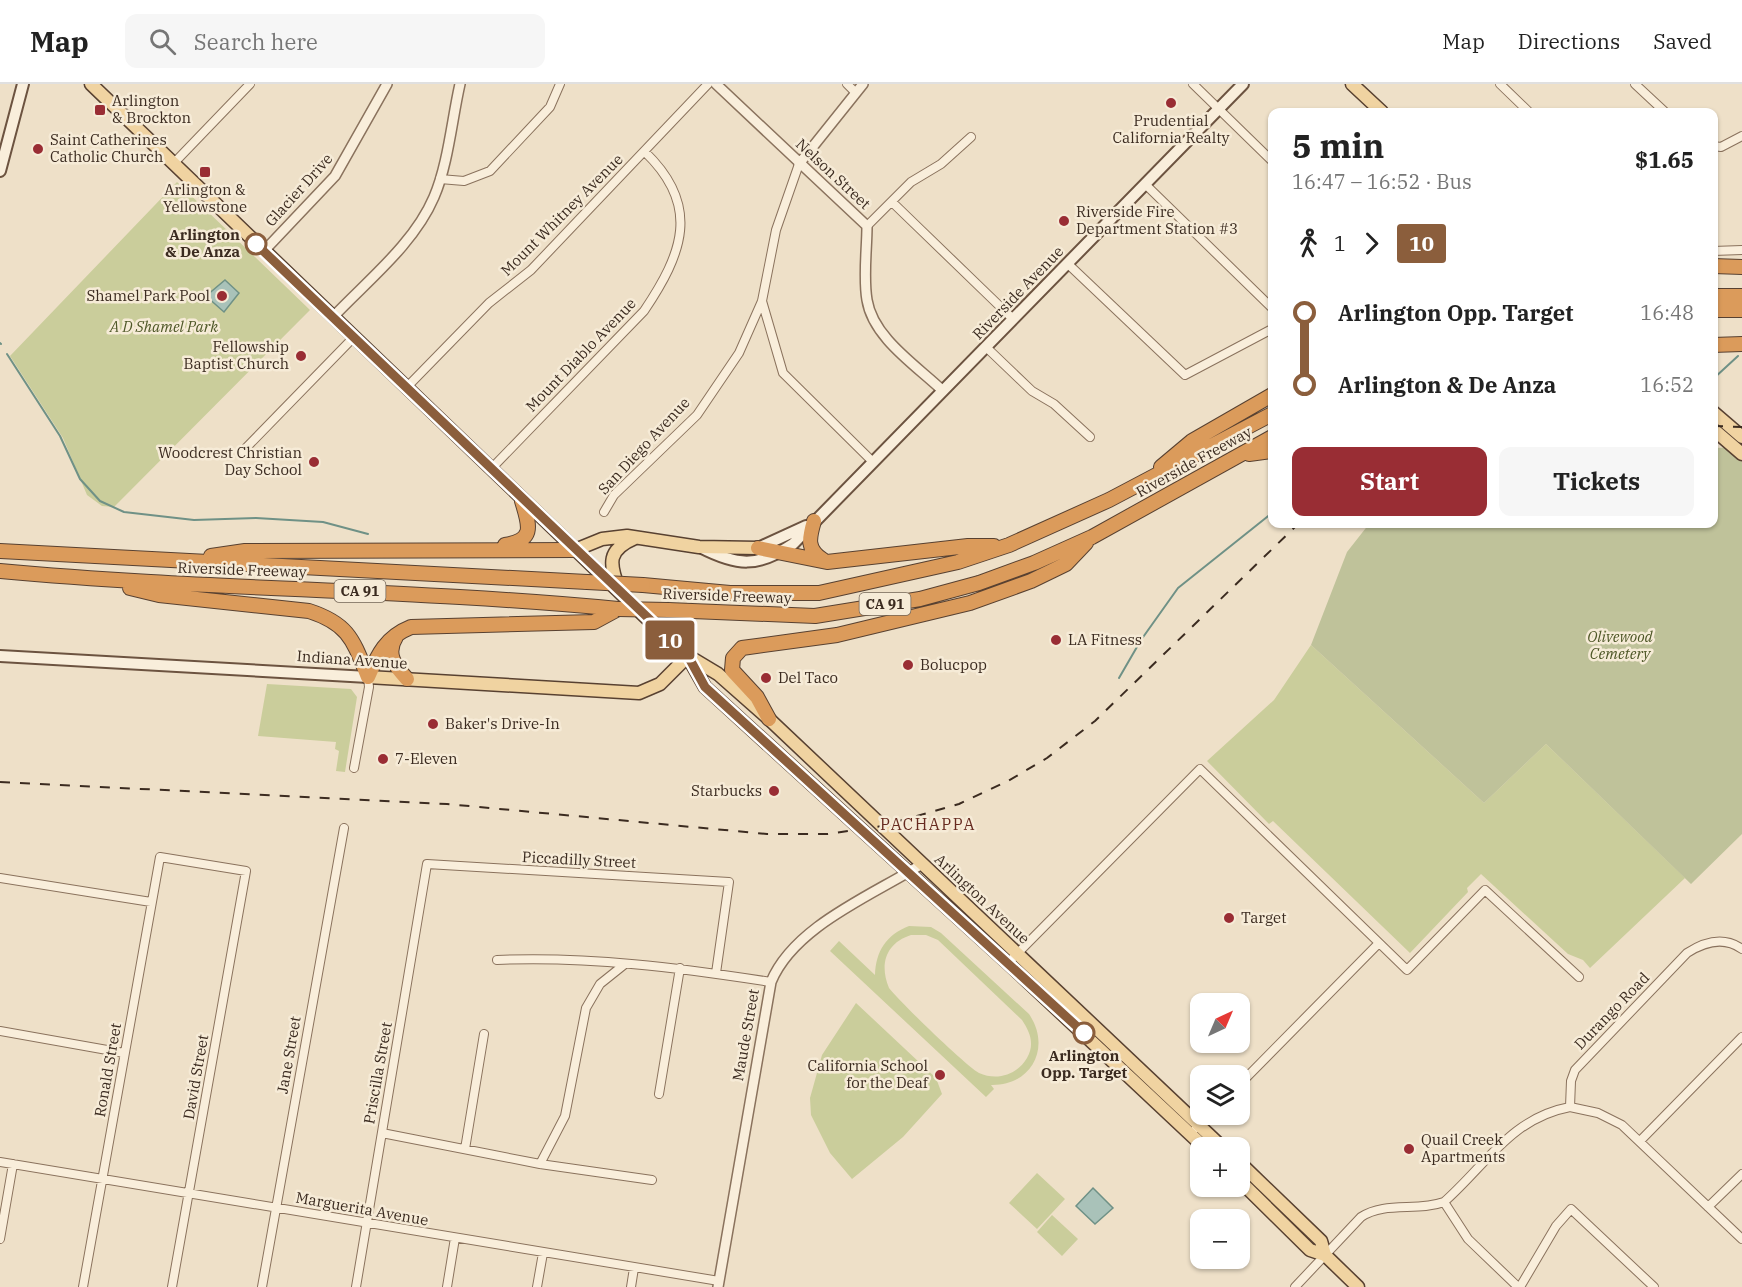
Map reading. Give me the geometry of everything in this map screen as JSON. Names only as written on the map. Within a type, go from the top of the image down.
[{"type":"highway","points":[[1718,266],[1742,267]]},
{"type":"highway","points":[[1718,296],[1742,296]]},
{"type":"highway","points":[[1718,310],[1742,310]]},
{"type":"highway","points":[[1718,345],[1742,344]]},
{"type":"highway","points":[[1142,483],[1192,441],[1268,396]]},
{"type":"highway","name":"Riverside Freeway","points":[[0,551],[381,573],[643,585],[730,593],[819,593],[931,569],[1009,545],[1142,483],[1268,416]]},
{"type":"highway","name":"Riverside Freeway","points":[[0,571],[102,581],[382,592],[618,609],[815,616],[920,599],[979,583],[1092,537],[1268,439]]},
{"type":"highway","points":[[1235,457],[1268,452]]},
{"type":"highway","points":[[484,549],[519,543],[524,539],[529,526],[522,501]]},
{"type":"highway","points":[[814,521],[810,546],[814,554],[827,562]]},
{"type":"highway","points":[[769,719],[756,697],[732,670],[733,658],[742,648],[837,636],[970,603],[1031,581],[1066,564],[1092,537]]},
{"type":"highway","points":[[758,548],[783,551],[827,562],[893,557],[968,546],[1009,545]]},
{"type":"highway","points":[[179,560],[245,551],[575,550]]},
{"type":"highway","points":[[102,581],[159,595],[309,611],[323,616],[340,625],[348,634],[368,677]]},
{"type":"highway","points":[[368,677],[379,652],[399,632],[411,627],[594,622],[618,609]]},
{"type":"highway","points":[[399,632],[390,646],[391,656],[407,679]]},
{"type":"main road","points":[[0,171],[23,84]]},
{"type":"main road","name":"Arlington Avenue","points":[[91,84],[522,501],[688,656],[718,674],[769,719],[1190,1116]]},
{"type":"main road","name":"Riverside Avenue","points":[[699,547],[715,555],[748,563],[763,561],[783,551],[805,534],[814,521],[1243,84]]},
{"type":"main road","points":[[1352,84],[1378,108]]},
{"type":"main road","points":[[1718,416],[1742,437]]},
{"type":"main road","points":[[1718,433],[1742,454]]},
{"type":"main road","name":"Riverside Avenue","points":[[575,550],[612,537],[637,537],[699,547],[758,548],[794,533],[814,521]]},
{"type":"main road","points":[[620,592],[612,571],[612,559],[616,549],[637,537]]},
{"type":"main road","name":"Indiana Avenue","points":[[0,656],[639,693],[660,684],[688,656]]},
{"type":"main road","name":"Arlington Avenue","points":[[688,656],[705,687],[1008,963],[1193,1137]]},
{"type":"main road","name":"Arlington Avenue","points":[[1200,1125],[1213,1137]]},
{"type":"main road","points":[[1250,1173],[1320,1241],[1325,1255]]},
{"type":"main road","points":[[1250,1191],[1310,1250],[1325,1255],[1358,1287]]},
{"type":"street","points":[[173,164],[250,84]]},
{"type":"street","name":"Glacier Drive","points":[[264,251],[335,176],[387,84]]},
{"type":"street","points":[[333,317],[405,242],[423,219],[440,179],[459,84]]},
{"type":"street","points":[[440,179],[464,181],[490,171],[550,107],[560,84]]},
{"type":"street","name":"Mount Whitney Avenue","points":[[406,387],[489,303],[531,270],[708,84]]},
{"type":"street","name":"Nelson Street","points":[[716,84],[867,226],[866,299],[872,318],[883,334],[943,391]]},
{"type":"street","points":[[847,84],[855,92]]},
{"type":"street","name":"San Diego Avenue","points":[[604,512],[614,495],[697,415],[739,353],[762,301],[776,230],[800,164],[863,84]]},
{"type":"street","points":[[1193,84],[1268,157]]},
{"type":"street","points":[[1500,84],[1525,108]]},
{"type":"street","points":[[1635,84],[1661,108]]},
{"type":"street","points":[[1718,147],[1742,136]]},
{"type":"street","points":[[867,226],[911,182],[941,164],[971,137]]},
{"type":"street","name":"Mount Diablo Avenue","points":[[490,470],[644,311],[662,284],[675,257],[680,205],[664,171],[645,152]]},
{"type":"street","points":[[1145,184],[1268,304]]},
{"type":"street","points":[[892,202],[1013,319]]},
{"type":"street","points":[[1718,252],[1742,250]]},
{"type":"street","points":[[1068,264],[1185,375],[1268,331]]},
{"type":"street","points":[[762,301],[783,373],[873,462]]},
{"type":"street","points":[[242,452],[354,337]]},
{"type":"street","points":[[986,347],[1032,391],[1054,404],[1090,437]]},
{"type":"street","points":[[354,768],[368,677]]},
{"type":"street","points":[[1008,963],[1200,769],[1407,970],[1485,890],[1579,977]]},
{"type":"street","name":"Jane Street","points":[[262,1287],[344,828]]},
{"type":"street","name":"David Street","points":[[160,857],[246,872],[172,1287]]},
{"type":"street","name":"Ronald Street","points":[[83,1287],[160,857]]},
{"type":"street","name":"Piccadilly Street","points":[[427,864],[729,882],[716,973]]},
{"type":"street","name":"Priscilla Street","points":[[356,1287],[427,864]]},
{"type":"street","name":"Maude Street","points":[[719,1284],[771,982],[786,956],[815,928],[922,864]]},
{"type":"street","points":[[0,878],[151,902]]},
{"type":"street","name":"Durango Road","points":[[1570,1107],[1571,1081],[1575,1070],[1687,953],[1698,946],[1718,941],[1742,948]]},
{"type":"street","points":[[1250,1073],[1378,944]]},
{"type":"street","points":[[497,960],[545,958],[680,968],[771,982]]},
{"type":"street","points":[[540,1164],[565,1116],[586,1008],[600,984],[625,964]]},
{"type":"street","points":[[660,1094],[680,968]]},
{"type":"street","points":[[0,1031],[124,1053]]},
{"type":"street","points":[[465,1149],[484,1034]]},
{"type":"street","points":[[1640,1142],[1742,1037]]},
{"type":"street","points":[[1295,1287],[1361,1217],[1374,1210],[1429,1208],[1444,1202],[1521,1126],[1543,1114],[1570,1107],[1610,1118],[1640,1142],[1742,1239]]},
{"type":"street","points":[[1190,1134],[1200,1125]]},
{"type":"street","points":[[382,1133],[540,1164],[652,1180]]},
{"type":"street","name":"Marguerita Avenue","points":[[0,1162],[719,1284]]},
{"type":"street","points":[[0,1239],[13,1164]]},
{"type":"street","points":[[1708,1207],[1742,1174]]},
{"type":"street","points":[[1444,1202],[1468,1239],[1519,1287],[1556,1226],[1571,1209],[1653,1287]]},
{"type":"street","points":[[447,1287],[455,1238]]},
{"type":"street","points":[[537,1287],[543,1253]]},
{"type":"street","points":[[631,1287],[634,1268]]},
{"type":"green space","name":"A D Shamel Park","points":[[177,182],[310,310],[114,507],[102,506],[87,495],[63,438],[10,356]]},
{"type":"green space","name":"Olivewood Cemetery","points":[[1742,447],[1742,834],[1691,884],[1546,744],[1484,803],[1311,645],[1347,552],[1366,528],[1718,528],[1718,448]]},
{"type":"green space","points":[[1311,645],[1484,803],[1546,744],[1685,878],[1590,968],[1583,960],[1568,954],[1481,874],[1467,888],[1468,892],[1410,953],[1273,821],[1269,824],[1207,761],[1274,700]]},
{"type":"green space","points":[[267,684],[351,689],[357,697],[345,772],[336,771],[339,751],[335,749],[336,742],[258,736]]},
{"type":"green space","points":[[909,926],[931,927],[941,933],[1029,1014],[1036,1027],[1038,1052],[1027,1072],[1005,1084],[991,1085],[994,1089],[986,1097],[830,951],[839,941],[875,975],[880,951],[888,939]],"holes":[[[911,935],[926,935],[938,940],[1022,1020],[1029,1034],[1031,1048],[1027,1058],[1018,1069],[999,1076],[979,1073],[933,1033],[889,988],[885,963],[890,949]]]},
{"type":"green space","points":[[856,1003],[936,1078],[942,1094],[903,1137],[852,1179],[830,1153],[811,1115],[810,1098],[822,1055]]},
{"type":"green space","points":[[1037,1173],[1065,1199],[1037,1229],[1009,1203]]},
{"type":"green space","points":[[1052,1215],[1078,1239],[1062,1256],[1037,1232]]},
{"type":"water","name":"Shamel Park Pool","points":[[225,280],[239,293],[224,312],[206,296]]},
{"type":"water","points":[[1093,1188],[1113,1208],[1095,1224],[1076,1206]]},
{"type":"waterway","points":[[7,354],[60,436],[80,479],[100,501],[124,512],[194,520],[256,518],[323,522],[368,534]]},
{"type":"waterway","points":[[1718,374],[1738,356]]},
{"type":"waterway","points":[[1119,678],[1141,640],[1178,588],[1268,516]]},
{"type":"railway","points":[[1718,426],[1742,427]]},
{"type":"railway","points":[[0,782],[447,804],[767,834],[828,834],[882,826],[959,804],[1008,781],[1047,758],[1095,721],[1294,528]]},
{"type":"bus line","name":"10","points":[[256,244],[522,501],[688,656],[705,687],[1084,1033]]},
{"type":"place","name":"Prudential California Realty","points":[[1171,103]]},
{"type":"place","name":"Arlington & Brockton","points":[[100,110]]},
{"type":"place","name":"Saint Catherines Catholic Church","points":[[38,149]]},
{"type":"place","name":"Arlington & Yellowstone","points":[[205,172]]},
{"type":"place","name":"Riverside Fire Department Station #3","points":[[1064,221]]},
{"type":"place","name":"Arlington & De Anza","points":[[256,244]]},
{"type":"place","name":"Shamel Park Pool","points":[[222,296]]},
{"type":"place","name":"Fellowship Baptist Church","points":[[301,356]]},
{"type":"place","name":"Woodcrest Christian Day School","points":[[314,462]]},
{"type":"place","name":"LA Fitness","points":[[1056,640]]},
{"type":"place","name":"Bolucpop","points":[[908,665]]},
{"type":"place","name":"Del Taco","points":[[766,678]]},
{"type":"place","name":"Baker's Drive-In","points":[[433,724]]},
{"type":"place","name":"7-Eleven","points":[[383,759]]},
{"type":"place","name":"Starbucks","points":[[774,791]]},
{"type":"place","name":"Target","points":[[1229,918]]},
{"type":"place","name":"Arlington Opp. Target","points":[[1084,1033]]},
{"type":"place","name":"California School for the Deaf","points":[[940,1075]]},
{"type":"place","name":"Quail Creek Apartments","points":[[1409,1149]]},
{"type":"district","name":"PACHAPPA","points":[[928,824]]}]
